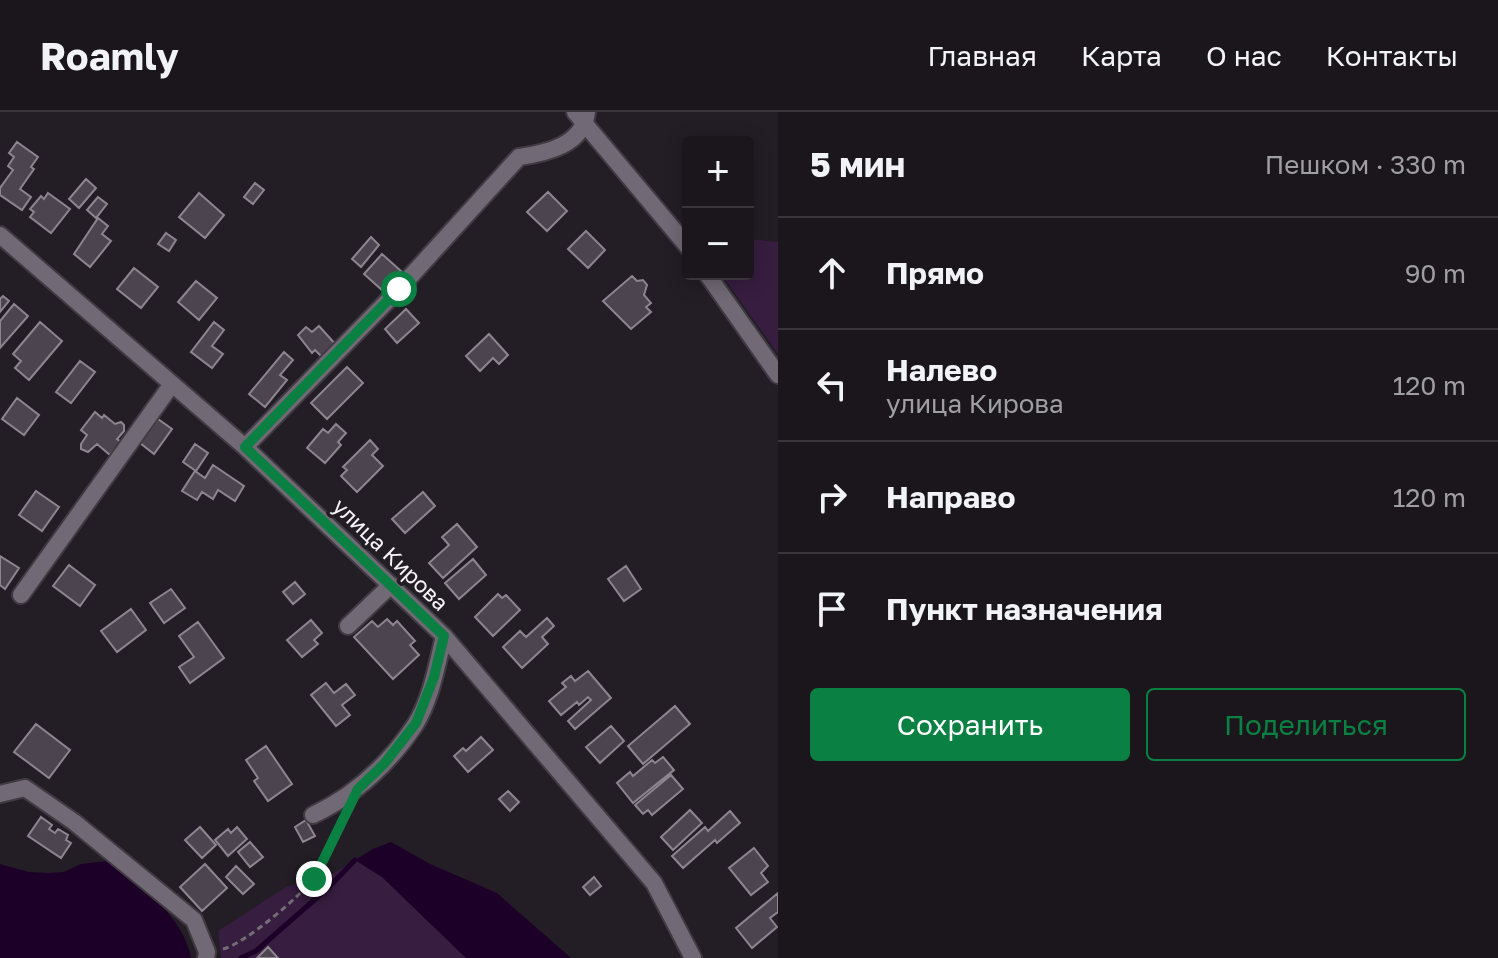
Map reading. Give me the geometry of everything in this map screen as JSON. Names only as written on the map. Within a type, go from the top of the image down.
[{"type":"street","points":[[583,116],[682,240]]},
{"type":"street","points":[[245,447],[399,289],[519,157],[540,154],[575,139],[583,116]]},
{"type":"street","name":"улица Кирова","points":[[0,235],[245,447],[444,636],[654,883],[693,958]]},
{"type":"street","points":[[711,280],[778,375]]},
{"type":"street","points":[[21,595],[172,384]]},
{"type":"street","points":[[348,626],[391,585]]},
{"type":"street","points":[[313,815],[337,804],[358,789],[384,764],[416,723],[434,677],[444,636]]},
{"type":"street","points":[[0,794],[25,788],[74,822],[194,920],[206,955]]},
{"type":"path","points":[[206,955],[233,947],[260,928],[314,879],[346,815]]},
{"type":"shaded area","points":[[754,240],[778,242],[778,354],[725,280],[754,280]]},
{"type":"shaded area","points":[[391,842],[430,864],[497,893],[571,958],[466,958],[382,877],[355,860]]},
{"type":"shaded area","points":[[355,860],[382,877],[466,958],[221,958],[218,931],[286,887],[332,874]]},
{"type":"shaded area","points":[[107,861],[159,902],[180,930],[191,958],[0,958],[0,864],[29,872],[49,873]]},
{"type":"building","points":[[17,142],[38,157],[20,189],[31,197],[22,210],[0,195],[0,188],[13,170],[8,166],[14,157],[9,153]]},
{"type":"building","points":[[86,179],[96,188],[79,208],[69,199]]},
{"type":"building","points":[[255,183],[264,190],[253,204],[244,197]]},
{"type":"building","points":[[548,192],[567,211],[547,231],[527,212]]},
{"type":"building","points":[[48,193],[70,209],[51,233],[30,217],[34,212],[30,209],[41,196],[44,199]]},
{"type":"building","points":[[199,193],[224,215],[205,238],[179,217]]},
{"type":"building","points":[[98,197],[107,204],[96,218],[87,210]]},
{"type":"building","points":[[98,218],[108,226],[102,234],[111,241],[90,267],[74,254]]},
{"type":"building","points":[[586,231],[605,250],[588,268],[568,249]]},
{"type":"building","points":[[166,233],[176,240],[169,251],[158,244]]},
{"type":"building","points":[[371,237],[379,245],[361,267],[352,259]]},
{"type":"building","points":[[382,254],[401,271],[383,291],[364,274]]},
{"type":"building","points":[[134,268],[158,287],[141,308],[117,289]]},
{"type":"building","points":[[632,276],[647,285],[644,295],[651,303],[646,307],[651,312],[631,329],[603,301]]},
{"type":"building","points":[[196,281],[217,298],[199,320],[178,302]]},
{"type":"building","points":[[3,296],[9,301],[0,312],[0,299]]},
{"type":"building","points":[[14,304],[28,316],[0,348],[0,321]]},
{"type":"building","points":[[406,309],[419,323],[397,343],[385,329]]},
{"type":"building","points":[[40,322],[62,341],[29,380],[15,368],[21,361],[13,354]]},
{"type":"building","points":[[214,322],[224,330],[212,346],[223,354],[212,368],[191,352]]},
{"type":"building","points":[[319,326],[337,346],[324,359],[315,350],[312,353],[298,335],[306,327],[312,332]]},
{"type":"building","points":[[489,334],[508,355],[499,364],[493,358],[480,371],[466,356]]},
{"type":"building","points":[[284,352],[293,360],[280,375],[287,380],[265,407],[249,394]]},
{"type":"building","points":[[80,361],[95,372],[71,403],[56,392]]},
{"type":"building","points":[[347,367],[363,383],[327,419],[311,403]]},
{"type":"building","points":[[17,398],[39,415],[24,435],[2,419]]},
{"type":"building","points":[[95,412],[115,424],[121,422],[124,425],[124,431],[117,439],[121,442],[110,455],[97,444],[88,452],[81,449],[87,435],[81,430]]},
{"type":"building","points":[[158,419],[172,429],[154,454],[140,443]]},
{"type":"building","points":[[336,424],[346,433],[338,442],[341,445],[325,463],[307,448],[323,429],[328,433]]},
{"type":"building","points":[[370,440],[378,449],[372,455],[383,466],[357,492],[341,476],[347,470],[343,467]]},
{"type":"building","points":[[195,444],[208,453],[196,471],[183,462]]},
{"type":"building","points":[[213,465],[244,486],[235,501],[218,490],[213,499],[202,492],[197,500],[182,491],[195,471],[205,478]]},
{"type":"building","points":[[36,491],[59,507],[42,531],[19,515]]},
{"type":"building","points":[[423,492],[435,506],[405,533],[392,519]]},
{"type":"building","points":[[457,524],[477,547],[443,578],[429,563],[449,545],[442,537]]},
{"type":"building","points":[[0,556],[19,568],[5,589],[0,585]]},
{"type":"building","points":[[473,559],[486,575],[459,599],[445,583]]},
{"type":"building","points":[[69,565],[95,585],[80,606],[53,586]]},
{"type":"building","points":[[626,566],[641,589],[624,601],[608,579]]},
{"type":"building","points":[[295,582],[305,594],[293,604],[283,592]]},
{"type":"building","points":[[171,589],[185,608],[164,623],[150,603]]},
{"type":"building","points":[[498,594],[502,598],[506,595],[520,610],[493,636],[475,617]]},
{"type":"building","points":[[131,609],[146,630],[117,652],[101,631]]},
{"type":"building","points":[[547,618],[554,626],[542,637],[548,644],[522,668],[503,647],[520,631],[526,637]]},
{"type":"building","points":[[387,619],[393,625],[397,621],[415,641],[410,645],[419,655],[393,679],[354,637],[372,621],[378,627]]},
{"type":"building","points":[[311,620],[322,633],[314,640],[318,644],[302,657],[287,640]]},
{"type":"building","points":[[198,622],[224,658],[190,683],[179,667],[194,657],[179,636]]},
{"type":"building","points":[[588,671],[611,698],[575,729],[568,721],[591,700],[588,697],[579,705],[577,702],[561,715],[549,701],[566,687],[562,683],[571,676],[575,681]]},
{"type":"building","points":[[326,683],[334,693],[346,684],[355,695],[342,705],[350,715],[336,726],[311,695]]},
{"type":"building","points":[[675,706],[690,724],[643,764],[628,746]]},
{"type":"building","points":[[36,724],[70,750],[49,778],[14,752]]},
{"type":"building","points":[[611,726],[624,741],[600,763],[586,747]]},
{"type":"building","points":[[481,737],[493,750],[468,772],[454,756],[463,748],[466,751]]},
{"type":"building","points":[[266,746],[292,784],[268,801],[254,781],[258,778],[246,760]]},
{"type":"building","points":[[663,757],[674,770],[633,803],[617,783],[630,772],[633,776],[652,760],[655,763]]},
{"type":"building","points":[[671,775],[683,789],[652,815],[648,810],[643,814],[635,805]]},
{"type":"building","points":[[508,791],[519,802],[510,811],[499,799]]},
{"type":"building","points":[[690,810],[702,823],[673,850],[661,837]]},
{"type":"building","points":[[730,811],[740,823],[683,868],[672,856],[705,827],[708,831]]},
{"type":"building","points":[[41,817],[52,825],[49,829],[55,833],[58,829],[68,835],[66,840],[71,843],[61,858],[28,836]]},
{"type":"building","points":[[306,820],[315,836],[303,842],[295,827]]},
{"type":"building","points":[[200,827],[216,845],[202,858],[185,840]]},
{"type":"building","points":[[237,827],[247,839],[228,856],[215,840],[228,829],[231,833]]},
{"type":"building","points":[[250,842],[263,857],[250,867],[238,852]]},
{"type":"building","points":[[754,848],[768,866],[761,873],[768,882],[751,895],[729,868]]},
{"type":"building","points":[[205,864],[227,888],[202,911],[180,887]]},
{"type":"building","points":[[236,866],[254,884],[243,894],[226,877]]},
{"type":"building","points":[[594,877],[601,886],[590,895],[583,887]]},
{"type":"building","points":[[778,893],[778,912],[770,918],[777,927],[752,948],[736,928]]},
{"type":"building","points":[[268,947],[278,958],[257,958]]},
{"type":"waterway","points":[[241,958],[256,951],[355,860]]},
{"type":"route","points":[[314,879],[358,789],[384,764],[416,723],[434,677],[444,636],[245,447],[399,289]]}]
